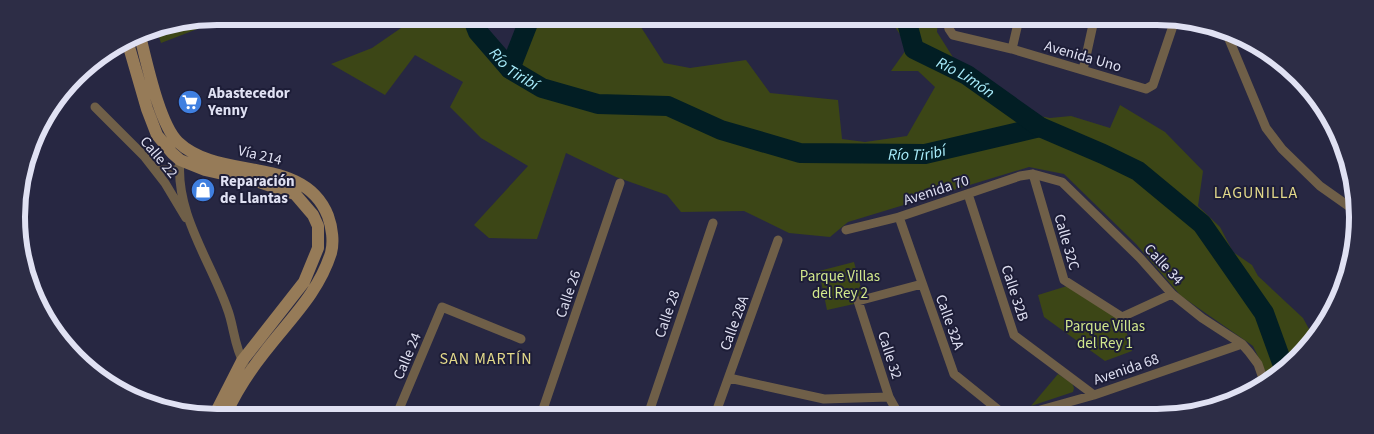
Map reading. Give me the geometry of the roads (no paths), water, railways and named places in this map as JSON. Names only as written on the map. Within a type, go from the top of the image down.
[{"type":"main road","name":"Vía 214","points":[[141,41],[158,104],[177,141],[215,162],[276,175],[306,186],[326,209],[331,223],[332,252],[313,292],[264,352],[228,409]]},
{"type":"main road","name":"Vía 214","points":[[129,47],[146,108],[157,135],[180,165],[259,182],[295,194],[313,215],[318,226],[318,248],[304,282],[242,361],[218,409]]},
{"type":"street","name":"Avenida Uno","points":[[948,25],[953,35],[1012,49],[1146,89],[1153,85],[1173,26]]},
{"type":"street","points":[[1012,49],[1018,25]]},
{"type":"street","points":[[1083,70],[1093,25]]},
{"type":"street","points":[[1229,40],[1266,128],[1282,149],[1320,186],[1349,206]]},
{"type":"street","name":"Calle 22","points":[[95,107],[144,156],[164,183],[193,231],[228,308],[242,361],[251,372]]},
{"type":"street","points":[[155,170],[180,165]]},
{"type":"street","name":"Calle 22","points":[[180,165],[179,182],[193,231]]},
{"type":"street","name":"Avenida 70","points":[[846,230],[899,217],[1020,176],[1033,174]]},
{"type":"street","name":"Calle 34","points":[[1033,174],[1062,182],[1140,258],[1172,294],[1202,318],[1242,344],[1258,364],[1263,378]]},
{"type":"street","name":"Calle 32C","points":[[1033,174],[1064,280],[1122,317],[1172,294]]},
{"type":"street","name":"Calle 26","points":[[543,409],[620,183]]},
{"type":"street","name":"Calle 32B","points":[[968,194],[1014,334],[1094,395]]},
{"type":"street","name":"Calle 32A","points":[[899,217],[954,374],[997,409]]},
{"type":"street","name":"Calle 28","points":[[650,409],[713,223]]},
{"type":"street","name":"Calle 28A","points":[[718,409],[778,240]]},
{"type":"street","name":"Calle 32","points":[[896,409],[889,397],[858,301],[922,284]]},
{"type":"street","name":"Calle 24","points":[[399,409],[442,307],[521,339]]},
{"type":"street","name":"Avenida 68","points":[[1044,409],[1094,395],[1242,344]]},
{"type":"street","points":[[729,378],[824,400],[889,397]]},
{"type":"waterway","name":"Río Tiribí","points":[[475,25],[478,32],[510,69],[542,88],[598,104],[668,106],[721,130],[800,153],[925,154],[1040,127]]},
{"type":"waterway","points":[[510,69],[527,25]]},
{"type":"waterway","name":"Río Tiribí","points":[[908,25],[914,49],[967,75],[1040,127],[1138,171],[1202,224],[1264,313],[1282,363]]},
{"type":"place","name":"Abastecedor Yenny","points":[[190,102]]},
{"type":"place","name":"Reparación de Llantas","points":[[203,190]]},
{"type":"district","name":"LAGUNILLA","points":[[1256,192]]},
{"type":"district","name":"SAN MARTÍN","points":[[486,358]]},
{"type":"water label","name":"Río Limón","points":[[965,78]]},
{"type":"park label","name":"Parque Villas del Rey 2","points":[[840,284]]},
{"type":"park label","name":"Parque Villas del Rey 1","points":[[1105,334]]}]
